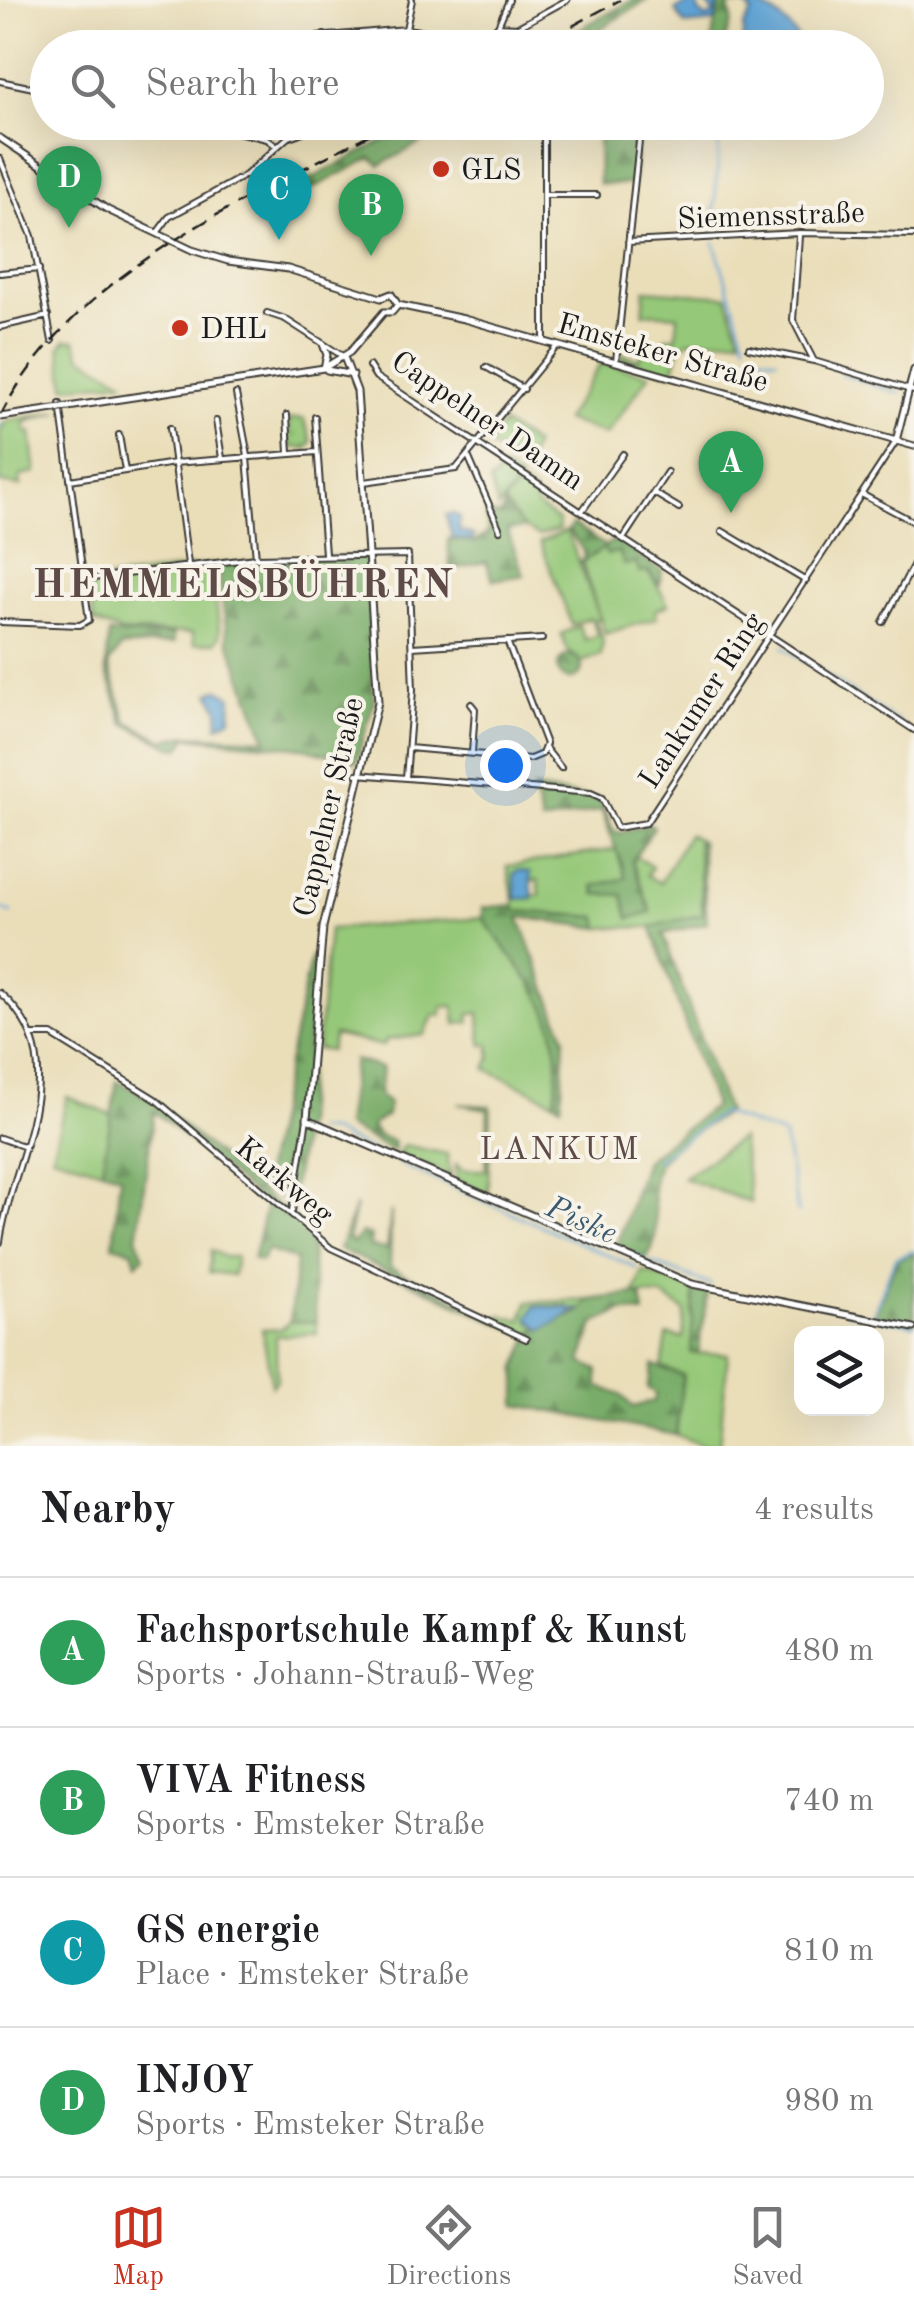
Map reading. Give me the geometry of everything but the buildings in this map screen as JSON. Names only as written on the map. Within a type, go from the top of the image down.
[{"type":"street","points":[[406,30],[412,0]]},
{"type":"street","points":[[494,30],[510,0]]},
{"type":"street","points":[[498,26],[518,27],[567,0]]},
{"type":"street","points":[[0,80],[30,87]]},
{"type":"street","name":"Emsteker Straße","points":[[0,138],[108,210],[213,258],[288,270],[381,298],[391,294],[398,305],[914,446]]},
{"type":"street","points":[[261,140],[276,146]]},
{"type":"street","points":[[157,232],[164,220],[246,174],[276,146],[289,140]]},
{"type":"street","points":[[544,140],[544,342]]},
{"type":"street","points":[[616,363],[639,140]]},
{"type":"street","points":[[0,159],[26,218],[52,340]]},
{"type":"street","points":[[546,195],[597,195]]},
{"type":"street","points":[[799,233],[794,320],[814,361]]},
{"type":"street","name":"Siemensstraße","points":[[628,242],[799,233],[914,235]]},
{"type":"street","points":[[0,273],[39,269]]},
{"type":"street","points":[[381,298],[384,312]]},
{"type":"street","points":[[0,417],[322,369],[344,358],[384,312],[392,312],[398,305]]},
{"type":"street","name":"Cappelner Straße","points":[[266,313],[344,358],[353,375],[370,552],[378,702],[357,774],[318,954],[307,1119],[292,1211]]},
{"type":"street","points":[[0,326],[48,316]]},
{"type":"street","points":[[322,369],[327,354],[323,344]]},
{"type":"street","points":[[364,482],[442,473],[469,458],[556,346]]},
{"type":"street","points":[[749,348],[814,361],[912,390]]},
{"type":"street","name":"Cappelner Damm","points":[[369,366],[376,377],[914,730]]},
{"type":"street","points":[[486,367],[524,389]]},
{"type":"street","points":[[322,369],[353,375]]},
{"type":"street","points":[[896,441],[914,370]]},
{"type":"street","points":[[236,394],[248,456],[256,558]]},
{"type":"street","points":[[0,622],[84,624],[89,618],[60,404]]},
{"type":"street","points":[[288,415],[290,453]]},
{"type":"street","points":[[315,417],[325,554]]},
{"type":"street","points":[[216,421],[222,458]]},
{"type":"street","points":[[170,428],[188,564]]},
{"type":"street","points":[[119,436],[125,471]]},
{"type":"street","name":"Lankumer Ring","points":[[357,774],[591,793],[602,798],[617,828],[642,825],[896,441]]},
{"type":"street","points":[[70,480],[174,463],[316,452]]},
{"type":"street","name":"Cappelner Damm","points":[[582,511],[622,454]]},
{"type":"street","points":[[469,458],[500,530]]},
{"type":"street","points":[[623,539],[667,472]]},
{"type":"street","points":[[654,493],[679,508]]},
{"type":"street","points":[[863,495],[914,522]]},
{"type":"street","points":[[722,531],[806,582]]},
{"type":"street","points":[[85,579],[256,558],[402,552],[410,558],[412,647],[406,778]]},
{"type":"street","points":[[883,622],[914,564]]},
{"type":"street","points":[[412,647],[542,639]]},
{"type":"street","points":[[506,641],[546,749],[562,768]]},
{"type":"street","points":[[471,704],[475,709],[472,753]]},
{"type":"street","points":[[408,748],[530,759],[546,749]]},
{"type":"street","points":[[0,993],[32,1035],[40,1084],[2,1217],[0,1242]]},
{"type":"street","name":"Karkweg","points":[[32,1035],[52,1036],[155,1100],[292,1211],[298,1222],[331,1248],[526,1339]]},
{"type":"street","points":[[307,1119],[692,1284],[914,1328]]},
{"type":"street","points":[[0,1138],[23,1146]]},
{"type":"green space","points":[[633,0],[647,0],[598,30],[577,30]]},
{"type":"green space","points":[[719,0],[728,0],[732,20],[728,30],[714,30]]},
{"type":"green space","points":[[385,140],[426,140],[380,165],[371,158],[272,210],[269,201]]},
{"type":"green space","points":[[598,140],[637,140],[632,184],[599,184]]},
{"type":"green space","points":[[645,290],[727,296],[741,338],[688,341],[680,349],[673,373],[619,358],[619,353],[639,359],[644,344],[663,346],[666,337],[676,338],[678,315],[643,313]]},
{"type":"green space","points":[[65,340],[75,340],[81,356],[124,381],[66,387],[60,348]]},
{"type":"green space","points":[[601,363],[650,374],[606,435],[565,420]]},
{"type":"green space","points":[[59,412],[25,422],[26,432],[31,432],[36,473],[20,476],[21,486],[0,483],[0,431],[6,421]]},
{"type":"green space","points":[[289,419],[304,419],[312,442],[307,449],[290,447]]},
{"type":"green space","points":[[503,424],[535,445],[523,469],[487,444]]},
{"type":"green space","points":[[504,468],[520,479],[498,508],[490,482]]},
{"type":"green space","points":[[519,483],[534,492],[537,506],[558,521],[559,530],[538,536],[519,525],[504,503]]},
{"type":"green space","points":[[504,503],[524,528],[507,530],[524,575],[493,580],[486,562],[450,570],[448,539],[475,542],[488,533],[486,515],[502,515]]},
{"type":"green space","points":[[572,524],[605,546],[614,540],[662,571],[659,586],[649,571],[639,573],[636,562],[624,565],[619,551],[607,555],[604,548],[582,562],[585,553],[569,531]]},
{"type":"green space","points":[[567,531],[600,618],[595,620],[603,641],[601,655],[582,662],[568,651],[561,634],[579,626],[585,640],[598,635],[591,618],[572,625],[540,542]]},
{"type":"green space","points":[[605,548],[636,562],[657,585],[668,605],[655,610],[657,618],[605,634],[582,562]]},
{"type":"green space","points":[[367,555],[374,702],[356,762],[304,748],[187,737],[181,748],[172,747],[124,723],[106,670],[109,634],[173,635],[174,643],[122,647],[108,664],[127,721],[164,740],[187,735],[266,739],[228,640],[217,564]]},
{"type":"green space","points":[[212,564],[220,636],[216,642],[194,644],[192,633],[120,632],[94,622],[89,588],[96,581]]},
{"type":"green space","points":[[570,655],[579,658],[579,676],[570,679],[561,676],[558,667],[561,658]]},
{"type":"green space","points":[[533,789],[600,799],[613,830],[620,833],[650,824],[654,827],[632,861],[651,912],[629,919],[623,895],[596,894],[594,886],[626,878],[602,810],[542,823]]},
{"type":"green space","points":[[688,834],[697,839],[703,915],[651,927],[600,928],[597,917],[516,911],[507,866],[617,849],[626,878],[594,886],[596,894],[623,895],[629,918],[651,912],[632,861],[635,856],[652,867],[647,875],[660,883]],"holes":[[[515,872],[531,881],[538,880],[540,895],[515,898]]]},
{"type":"green space","points":[[697,839],[701,841],[707,923],[663,934],[727,1112],[662,1159],[653,1182],[655,1235],[646,1259],[616,1248],[645,1160],[714,1106],[651,927],[703,914]]},
{"type":"green space","points":[[512,905],[516,911],[598,917],[600,928],[519,917],[565,1037],[561,1105],[555,1102],[556,1043],[542,1001],[483,918],[483,908]]},
{"type":"green space","points":[[483,918],[542,1001],[550,1021],[556,1043],[555,1102],[486,1069],[491,1057],[489,1044],[482,1045],[479,1013],[469,1014],[470,1022],[456,1024],[454,1006],[442,1007],[442,1015],[433,1016],[424,1035],[386,1040],[384,1046],[334,1035],[330,1051],[317,1049],[329,929]]},
{"type":"green space","points":[[315,954],[304,1122],[290,1206],[262,1183],[311,956]]},
{"type":"green space","points":[[354,1060],[382,1068],[379,1096],[388,1103],[387,1115],[371,1126],[377,1135],[394,1142],[393,1151],[345,1126]]},
{"type":"green space","points":[[117,1080],[156,1103],[310,1233],[316,1322],[290,1321],[296,1260],[267,1250],[261,1261],[253,1259],[266,1205],[154,1111],[137,1239],[144,1257],[136,1264],[132,1250],[113,1245],[120,1175],[102,1170]]},
{"type":"green space","points":[[67,1097],[112,1115],[102,1170],[52,1155]]},
{"type":"green space","points":[[458,1104],[491,1106],[488,1194],[456,1179],[456,1164],[462,1170],[486,1170],[488,1109]]},
{"type":"green space","points":[[741,1138],[751,1203],[683,1178]]},
{"type":"green space","points":[[404,1145],[447,1154],[451,1176],[398,1154]]},
{"type":"green space","points":[[356,1205],[348,1240],[354,1243],[361,1233],[371,1236],[370,1247],[387,1249],[391,1211],[390,1267],[497,1319],[496,1322],[339,1249]]},
{"type":"green space","points":[[211,1250],[236,1257],[233,1275],[209,1272]]},
{"type":"green space","points":[[914,1253],[914,1323],[874,1315],[897,1259]]},
{"type":"green space","points":[[643,1271],[694,1290],[691,1353],[728,1354],[719,1446],[704,1446],[676,1435],[683,1375],[662,1367],[667,1335],[683,1338],[685,1311],[663,1296],[634,1294]]},
{"type":"green space","points":[[694,1290],[708,1293],[698,1353],[691,1353]]},
{"type":"green space","points":[[641,1296],[644,1313],[622,1311],[594,1324],[581,1362],[598,1370],[598,1386],[621,1395],[633,1407],[654,1401],[656,1393],[648,1388],[653,1365],[683,1375],[676,1435],[517,1405],[517,1367],[532,1331],[578,1313],[589,1300]]},
{"type":"green space","points":[[589,1300],[579,1313],[567,1306],[535,1306],[531,1322],[542,1330],[529,1336],[496,1322],[501,1315],[521,1321],[528,1302]]},
{"type":"green space","points":[[290,1321],[316,1322],[317,1333],[276,1336],[277,1380],[272,1386],[262,1329],[282,1329]]},
{"type":"water","points":[[697,0],[699,12],[707,18],[714,13],[703,0],[719,0],[715,22],[685,25],[675,10]]},
{"type":"water","points":[[732,0],[743,1],[764,8],[791,30],[744,30],[752,12],[746,6],[732,5]]},
{"type":"water","points":[[446,515],[460,517],[459,531],[474,535],[472,541],[452,538]]},
{"type":"water","points":[[218,689],[232,697],[231,718],[218,726],[219,710],[210,693]]},
{"type":"water","points":[[518,870],[530,872],[533,898],[516,899],[514,874]]},
{"type":"water","points":[[535,1306],[579,1309],[542,1330],[528,1318]]},
{"type":"waterway","points":[[713,233],[719,143]]},
{"type":"waterway","points":[[714,242],[746,344]]},
{"type":"waterway","points":[[750,353],[777,359]]},
{"type":"waterway","points":[[841,374],[900,393]]},
{"type":"waterway","points":[[783,647],[904,726]]},
{"type":"waterway","name":"Piske","points":[[0,908],[12,913]]},
{"type":"waterway","points":[[654,1161],[721,1113],[780,1134],[784,1136],[798,1213]]},
{"type":"waterway","name":"Piske","points":[[315,1130],[329,1131],[392,1160]]},
{"type":"waterway","name":"Piske","points":[[398,1163],[637,1268]]},
{"type":"waterway","points":[[847,1312],[872,1317],[895,1258],[914,1251]]},
{"type":"waterway","points":[[623,1252],[645,1260]]},
{"type":"waterway","points":[[649,1262],[711,1285]]},
{"type":"waterway","points":[[872,1317],[914,1325]]},
{"type":"railway","points":[[565,30],[620,0]]},
{"type":"railway","points":[[0,417],[33,364],[73,318],[120,278],[227,209],[359,140]]},
{"type":"place","name":"GLS","points":[[441,169]]},
{"type":"place","name":"INJOY","points":[[69,228]]},
{"type":"place","name":"GS energie","points":[[279,240]]},
{"type":"place","name":"VIVA Fitness","points":[[371,256]]},
{"type":"place","name":"DHL","points":[[180,328]]},
{"type":"place","name":"Fachsportschule Kampf & Kunst","points":[[731,513]]},
{"type":"district","name":"HEMMELSBÜHREN","points":[[244,583]]},
{"type":"district","name":"LANKUM","points":[[560,1148]]}]
